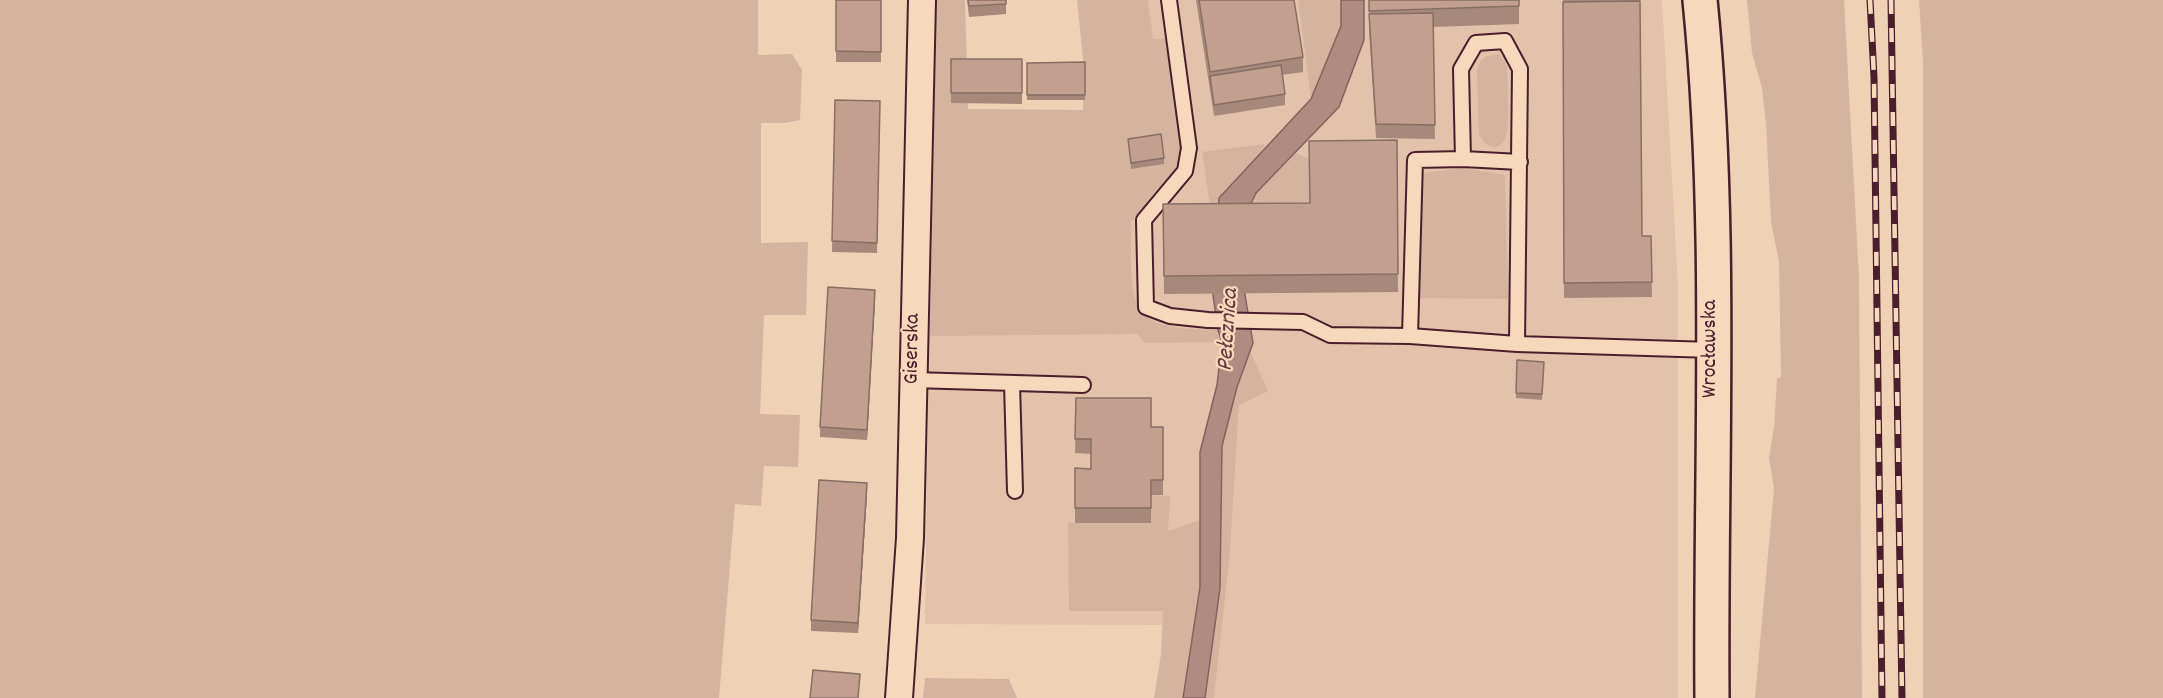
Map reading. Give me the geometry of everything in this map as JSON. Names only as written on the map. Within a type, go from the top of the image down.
[{"type":"main road","name":"Wrocławska","points":[[1700,0],[1711,199],[1712,698]]},
{"type":"street","name":"Giserska","points":[[899,698],[910,537],[922,0]]},
{"type":"lane","points":[[1169,0],[1190,148],[1185,171],[1144,220],[1146,307],[1170,316],[1208,320],[1304,322],[1330,335],[1410,336],[1517,344],[1712,350]]},
{"type":"lane","points":[[1463,159],[1461,69],[1476,43],[1505,41],[1520,69],[1517,344]]},
{"type":"lane","points":[[1410,336],[1415,160],[1463,159],[1520,162]]},
{"type":"lane","points":[[913,380],[1083,385]]},
{"type":"lane","points":[[1012,383],[1015,491]]},
{"type":"shaded area","points":[[0,0],[758,0],[758,55],[792,54],[802,70],[800,120],[785,123],[761,123],[761,243],[808,242],[806,315],[764,315],[760,414],[800,415],[798,467],[764,466],[761,506],[735,504],[719,698],[0,698]]},
{"type":"shaded area","points":[[935,0],[965,0],[968,109],[1083,110],[1084,69],[1077,0],[1148,0],[1153,39],[1168,38],[1181,150],[1177,172],[1157,189],[1131,222],[1132,286],[1139,309],[1152,321],[1180,328],[1218,330],[1222,342],[1145,343],[1137,334],[930,336]]},
{"type":"shaded area","points":[[1148,0],[1662,0],[1678,286],[1678,698],[1214,698],[1230,553],[1239,405],[1222,342],[1217,385],[1200,452],[1200,520],[1168,532],[1163,625],[925,624],[929,336],[943,335],[947,109],[1084,110],[1159,95]]},
{"type":"shaded area","points":[[1298,0],[1341,0],[1341,26],[1311,99]]},
{"type":"shaded area","points":[[1747,0],[1844,0],[1859,278],[1862,698],[1755,698],[1774,488],[1769,458],[1774,427],[1777,378],[1781,377],[1779,262],[1771,222],[1762,88],[1752,53]]},
{"type":"shaded area","points":[[1919,0],[2163,0],[2163,698],[1923,698],[1923,62]]},
{"type":"shaded area","points":[[1499,54],[1507,68],[1508,124],[1502,143],[1494,147],[1483,141],[1479,133],[1477,73],[1483,59]]},
{"type":"shaded area","points":[[1264,144],[1265,147],[1220,198],[1220,212],[1211,212],[1202,152]]},
{"type":"shaded area","points":[[1296,153],[1314,161],[1315,211],[1247,212],[1256,193]]},
{"type":"shaded area","points":[[1464,168],[1505,175],[1508,299],[1420,298],[1423,173]]},
{"type":"shaded area","points":[[1250,351],[1268,391],[1239,405],[1230,554],[1214,698],[1205,698],[1220,588],[1222,446],[1237,387]]},
{"type":"shaded area","points":[[1151,495],[1170,496],[1168,531],[1200,520],[1200,587],[1183,698],[1154,698],[1161,654],[1163,611],[1069,611],[1068,523],[1150,523]]},
{"type":"shaded area","points":[[925,678],[1009,679],[1017,698],[923,698]]},
{"type":"water","name":"Pełcznica","points":[[1341,0],[1364,0],[1364,40],[1339,107],[1256,193],[1247,212],[1245,295],[1253,343],[1237,387],[1222,446],[1220,588],[1205,698],[1183,698],[1200,587],[1200,452],[1217,385],[1222,342],[1213,295],[1219,198],[1311,99],[1341,26]]},
{"type":"building","points":[[836,0],[881,0],[881,52],[836,51]]},
{"type":"building","points":[[968,0],[1006,0],[1006,4],[969,6]]},
{"type":"building","points":[[1199,0],[1294,0],[1303,57],[1210,72]]},
{"type":"building","points":[[1369,0],[1519,0],[1519,6],[1369,11]]},
{"type":"building","points":[[1640,1],[1642,236],[1651,236],[1652,282],[1564,283],[1563,2]]},
{"type":"building","points":[[1433,13],[1435,125],[1376,124],[1369,14]]},
{"type":"building","points":[[951,59],[1022,59],[1022,93],[951,93]]},
{"type":"building","points":[[1085,62],[1085,95],[1027,95],[1027,63]]},
{"type":"building","points":[[1281,65],[1285,94],[1214,105],[1210,76]]},
{"type":"building","points":[[835,100],[880,101],[877,243],[832,241]]},
{"type":"building","points":[[1161,134],[1164,158],[1131,163],[1128,139]]},
{"type":"building","points":[[1397,140],[1398,274],[1164,276],[1163,204],[1310,203],[1309,141]]},
{"type":"building","points":[[828,287],[875,290],[867,430],[820,427]]},
{"type":"building","points":[[1517,360],[1544,362],[1542,394],[1516,393]]},
{"type":"building","points":[[1076,398],[1151,398],[1151,427],[1163,427],[1163,480],[1151,480],[1151,508],[1075,508],[1075,468],[1091,469],[1091,439],[1075,439]]},
{"type":"building","points":[[819,480],[867,483],[858,623],[811,620]]},
{"type":"building","points":[[813,670],[860,674],[858,698],[810,698]]},
{"type":"railway","points":[[1870,0],[1874,77],[1882,698]]},
{"type":"railway","points":[[1891,0],[1902,698]]}]
